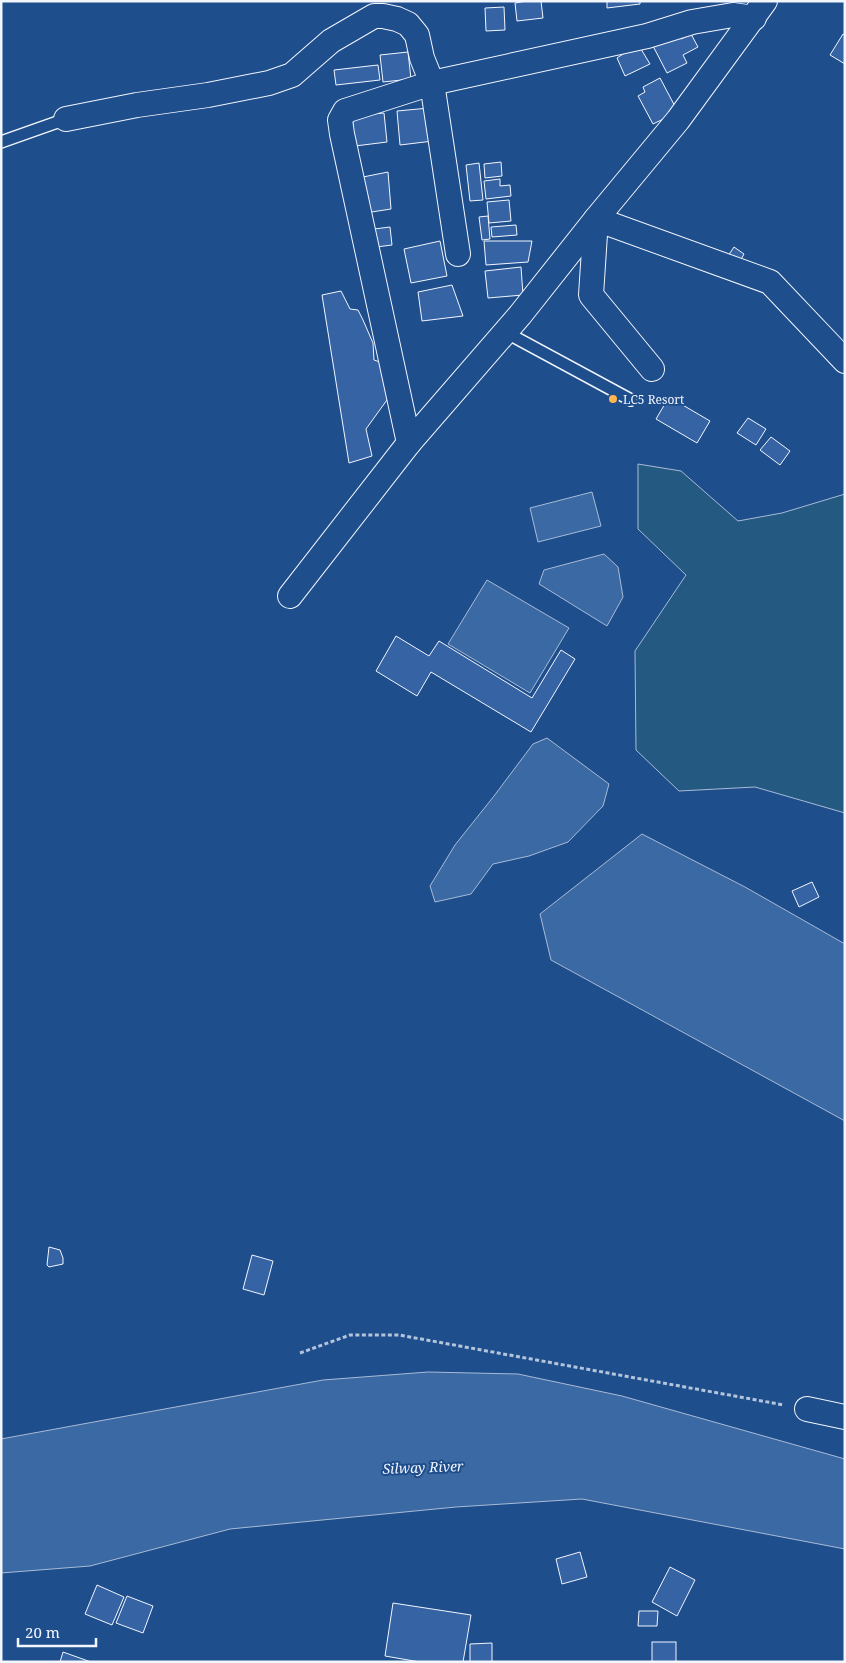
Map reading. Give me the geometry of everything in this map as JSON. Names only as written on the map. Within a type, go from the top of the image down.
[{"type":"street","points":[[409,442],[340,120],[345,111],[432,83],[647,36],[692,22],[759,10]]},
{"type":"street","points":[[290,596],[409,442],[505,332],[678,120],[759,10]]},
{"type":"street","points":[[66,119],[269,83],[292,75],[331,41],[374,16],[396,19],[408,24],[417,35],[422,58],[432,83],[458,254]]},
{"type":"street","points":[[596,219],[770,282],[845,361]]},
{"type":"street","points":[[596,219],[590,295],[652,369]]},
{"type":"street","points":[[807,1409],[845,1417]]},
{"type":"lane","points":[[1,142],[66,119]]},
{"type":"lane","points":[[505,332],[631,400]]},
{"type":"path","points":[[300,1354],[350,1335],[399,1336],[807,1409]]},
{"type":"shaded area","points":[[638,464],[681,471],[738,521],[782,513],[845,494],[845,813],[755,787],[679,791],[636,750],[635,651],[686,575],[638,529]]},
{"type":"water","points":[[592,492],[601,526],[538,542],[530,508]]},
{"type":"water","points":[[604,554],[618,567],[623,597],[607,626],[539,584],[544,570]]},
{"type":"water","points":[[487,580],[569,628],[530,693],[448,644]]},
{"type":"water","points":[[547,738],[609,784],[603,806],[568,842],[529,856],[493,864],[471,894],[435,902],[430,886],[455,845],[533,744]]},
{"type":"water","points":[[642,834],[745,887],[845,944],[845,1121],[551,960],[540,914]]},
{"type":"water","name":"Silway River","points":[[428,1372],[518,1374],[622,1396],[845,1459],[845,1549],[582,1499],[456,1507],[230,1529],[90,1566],[1,1573],[1,1439],[323,1380]]},
{"type":"building","points":[[541,1],[543,18],[517,21],[515,3]]},
{"type":"building","points":[[607,1],[640,1],[640,4],[607,8]]},
{"type":"building","points":[[504,7],[505,30],[486,31],[485,8]]},
{"type":"building","points":[[678,33],[681,39],[691,34],[698,47],[683,55],[687,63],[667,73],[653,46]]},
{"type":"building","points":[[843,34],[845,35],[845,64],[830,55]]},
{"type":"building","points":[[638,44],[650,64],[625,76],[617,58]]},
{"type":"building","points":[[408,52],[411,79],[383,82],[380,55]]},
{"type":"building","points":[[378,65],[380,80],[336,85],[334,70]]},
{"type":"building","points":[[660,78],[678,112],[653,124],[638,96],[645,92],[643,87]]},
{"type":"building","points":[[429,108],[433,141],[400,145],[397,111]]},
{"type":"building","points":[[384,113],[387,142],[355,146],[352,116]]},
{"type":"building","points":[[501,162],[502,176],[485,178],[484,164]]},
{"type":"building","points":[[479,163],[483,200],[470,201],[466,165]]},
{"type":"building","points":[[388,172],[391,209],[365,213],[358,178]]},
{"type":"building","points":[[500,179],[500,186],[510,185],[511,196],[486,199],[484,181]]},
{"type":"building","points":[[509,200],[511,221],[489,223],[487,202]]},
{"type":"building","points":[[488,216],[490,239],[482,240],[479,217]]},
{"type":"building","points":[[516,225],[517,235],[492,237],[491,227]]},
{"type":"building","points":[[390,227],[392,245],[376,247],[374,229]]},
{"type":"building","points":[[440,241],[447,276],[411,283],[404,249]]},
{"type":"building","points":[[484,241],[532,241],[528,262],[486,265]]},
{"type":"building","points":[[734,247],[744,254],[739,263],[728,256]]},
{"type":"building","points":[[521,267],[523,295],[488,298],[485,271]]},
{"type":"building","points":[[452,285],[463,316],[422,321],[418,292]]},
{"type":"building","points":[[341,291],[350,309],[358,310],[363,320],[373,343],[374,360],[389,365],[392,393],[366,429],[372,456],[349,463],[322,295]]},
{"type":"building","points":[[669,397],[710,421],[697,443],[656,419]]},
{"type":"building","points":[[748,418],[766,429],[756,445],[737,433]]},
{"type":"building","points":[[771,437],[790,451],[780,465],[760,450]]},
{"type":"building","points":[[396,636],[429,656],[439,641],[532,698],[561,650],[575,659],[531,732],[431,672],[417,696],[376,671]]},
{"type":"building","points":[[812,882],[819,897],[799,907],[792,891]]},
{"type":"building","points":[[49,1247],[60,1250],[63,1264],[49,1267],[47,1265]]},
{"type":"building","points":[[252,1255],[273,1261],[264,1295],[243,1289]]},
{"type":"building","points":[[580,1552],[587,1577],[562,1584],[556,1559]]},
{"type":"building","points":[[670,1567],[695,1580],[677,1616],[652,1602]]},
{"type":"building","points":[[97,1585],[124,1597],[112,1625],[85,1614]]},
{"type":"building","points":[[127,1596],[153,1606],[143,1633],[116,1623]]},
{"type":"building","points":[[393,1603],[471,1615],[463,1662],[420,1662],[385,1656]]},
{"type":"building","points":[[639,1611],[658,1611],[657,1626],[638,1626]]},
{"type":"building","points":[[652,1642],[676,1642],[676,1662],[652,1662]]},
{"type":"building","points":[[492,1643],[492,1662],[470,1662],[470,1644]]},
{"type":"building","points":[[63,1652],[91,1662],[60,1662]]},
{"type":"place","name":"LC5 Resort","points":[[613,399]]}]
